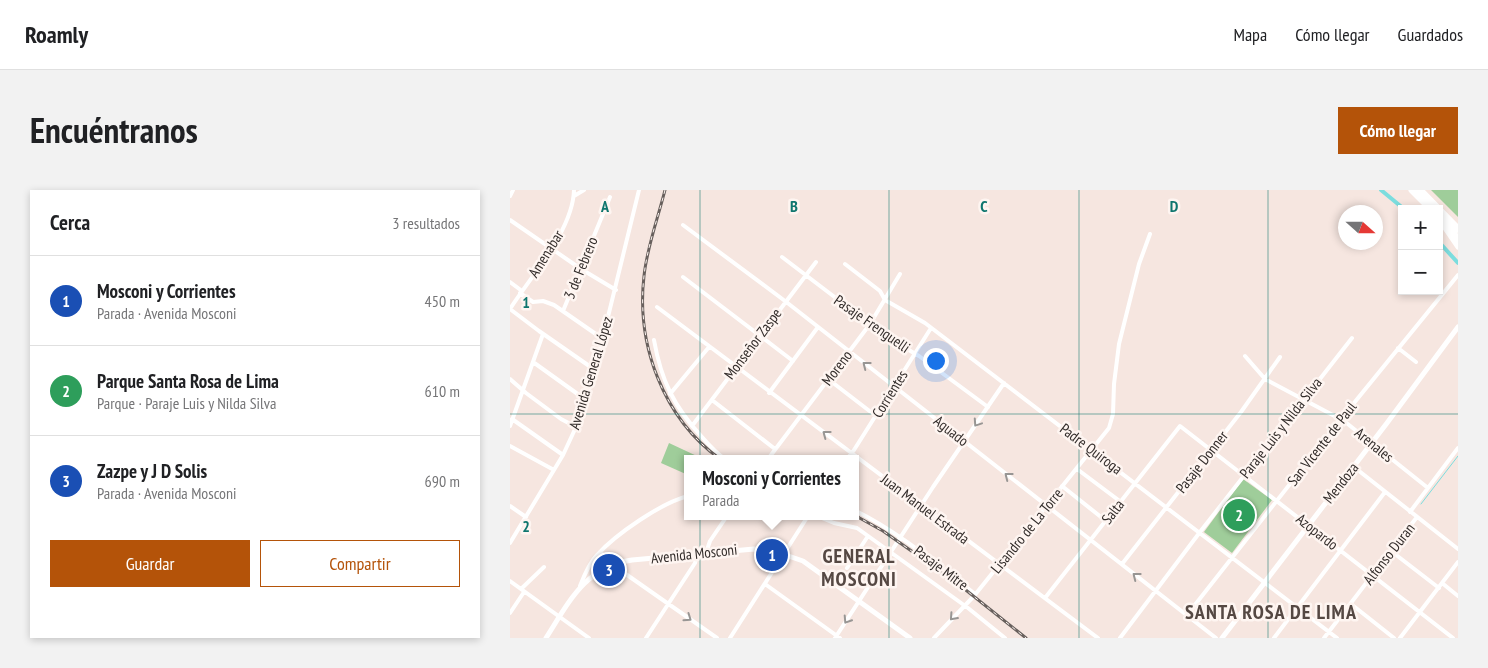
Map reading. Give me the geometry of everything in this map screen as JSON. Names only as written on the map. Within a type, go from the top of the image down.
[{"type":"highway","points":[[1416,191],[1427,205]]},
{"type":"highway","points":[[1416,191],[1458,229]]},
{"type":"highway","points":[[1443,221],[1458,238]]},
{"type":"street","points":[[510,196],[514,190]]},
{"type":"street","name":"Amenabar","points":[[510,309],[552,249],[564,225],[574,196],[574,190]]},
{"type":"street","points":[[574,196],[584,190]]},
{"type":"street","name":"Avenida General López","points":[[510,543],[563,455],[586,400],[616,290],[639,190]]},
{"type":"street","name":"3 de Febrero","points":[[563,311],[610,197]]},
{"type":"street","points":[[510,220],[581,269],[616,290]]},
{"type":"street","name":"Aguado","points":[[683,225],[785,301],[1216,638]]},
{"type":"street","points":[[1443,227],[1458,247]]},
{"type":"street","name":"Lisandro de La Torre","points":[[934,638],[1000,565],[1109,428],[1113,419],[1114,384],[1119,344],[1139,264],[1150,234]]},
{"type":"street","name":"Pasaje Frenguelli","points":[[782,257],[870,324],[988,407]]},
{"type":"street","name":"Monseñor Zaspe","points":[[692,426],[816,262]]},
{"type":"street","name":"Padre Quiroga","points":[[845,264],[880,292],[885,300],[932,328],[1337,638]]},
{"type":"street","name":"Moreno","points":[[771,455],[870,324],[900,274]]},
{"type":"street","name":"San Vicente de Paul","points":[[1187,615],[1341,419],[1458,275]]},
{"type":"street","points":[[682,277],[793,361]]},
{"type":"street","points":[[510,282],[532,301],[546,302],[563,311],[603,339]]},
{"type":"street","name":"Juan Manuel Estrada","points":[[657,307],[851,454]]},
{"type":"street","points":[[510,309],[595,370]]},
{"type":"street","points":[[769,393],[818,327]]},
{"type":"street","name":"Mendoza","points":[[1222,638],[1354,467],[1458,327]]},
{"type":"street","name":"Corrientes","points":[[851,454],[932,328]]},
{"type":"street","points":[[543,334],[511,423],[563,455]]},
{"type":"street","name":"Paraje Luis y Nilda Silva","points":[[1120,638],[1244,475],[1352,338]]},
{"type":"street","points":[[654,340],[658,364],[670,394],[692,426],[720,455]]},
{"type":"street","points":[[670,394],[708,347]]},
{"type":"street","points":[[1398,348],[1416,362]]},
{"type":"street","name":"Arenales","points":[[1245,356],[1266,379],[1341,419],[1428,488]]},
{"type":"street","name":"Pasaje Donner","points":[[1122,564],[1242,412],[1280,357]]},
{"type":"street","points":[[532,362],[586,400]]},
{"type":"street","points":[[510,379],[561,419],[576,427]]},
{"type":"street","points":[[828,379],[876,416]]},
{"type":"street","points":[[765,584],[837,637],[921,505],[1004,383]]},
{"type":"street","points":[[712,400],[775,449]]},
{"type":"street","name":"Azopardo","points":[[1180,426],[1453,638]]},
{"type":"street","name":"Salta","points":[[1045,598],[1180,426]]},
{"type":"street","points":[[510,446],[554,470]]},
{"type":"street","name":"Alfonso Duran","points":[[1410,512],[1458,448]]},
{"type":"street","name":"Juan Manuel Estrada","points":[[859,460],[1098,638]]},
{"type":"street","name":"Arenales","points":[[1354,467],[1458,549]]},
{"type":"street","points":[[1077,468],[1121,502]]},
{"type":"street","points":[[1062,486],[1106,521]]},
{"type":"street","points":[[1274,638],[1385,492]]},
{"type":"street","points":[[580,588],[592,561],[600,552],[647,516],[684,498]]},
{"type":"street","points":[[510,506],[526,517]]},
{"type":"street","name":"Pasaje Mitre","points":[[859,513],[900,538],[975,594]]},
{"type":"street","name":"Alfonso Duran","points":[[1324,638],[1417,517]]},
{"type":"street","points":[[706,553],[710,541],[724,520]]},
{"type":"street","points":[[730,638],[805,520]]},
{"type":"street","points":[[826,520],[834,524],[852,526],[868,536],[964,605],[1005,638]]},
{"type":"street","points":[[847,568],[868,536]]},
{"type":"street","name":"Avenida Mosconi","points":[[546,638],[580,588],[596,573],[614,564],[632,560],[754,549],[784,554],[812,566],[910,638]]},
{"type":"street","points":[[1391,551],[1439,588]]},
{"type":"street","points":[[600,552],[620,570],[717,638]]},
{"type":"street","points":[[646,638],[694,563],[697,554]]},
{"type":"street","points":[[1400,638],[1458,562]]},
{"type":"street","points":[[510,613],[522,591],[544,567]]},
{"type":"street","points":[[510,581],[589,638]]},
{"type":"street","points":[[1442,583],[1458,596]]},
{"type":"street","points":[[1351,604],[1394,638]]},
{"type":"green space","points":[[1431,190],[1458,190],[1458,217]]},
{"type":"green space","points":[[669,443],[695,455],[684,455],[684,473],[661,463]]},
{"type":"green space","points":[[1243,479],[1272,500],[1232,553],[1204,532]]},
{"type":"waterway","points":[[1381,190],[1399,205]]},
{"type":"waterway","points":[[1443,246],[1458,263]]},
{"type":"waterway","points":[[1421,504],[1458,456]]},
{"type":"railway","points":[[665,190],[645,265],[644,328],[658,378],[669,401],[683,423],[700,442],[715,455]]},
{"type":"railway","points":[[859,518],[883,531],[957,583],[1026,638]]},
{"type":"place","name":"Parque Santa Rosa de Lima","points":[[1239,515]]},
{"type":"place","name":"Mosconi y Corrientes","points":[[772,555]]},
{"type":"place","name":"Zazpe y J D Solis","points":[[609,570]]},
{"type":"district","name":"GENERAL MOSCONI","points":[[859,568]]},
{"type":"district","name":"SANTA ROSA DE LIMA","points":[[1271,612]]}]
